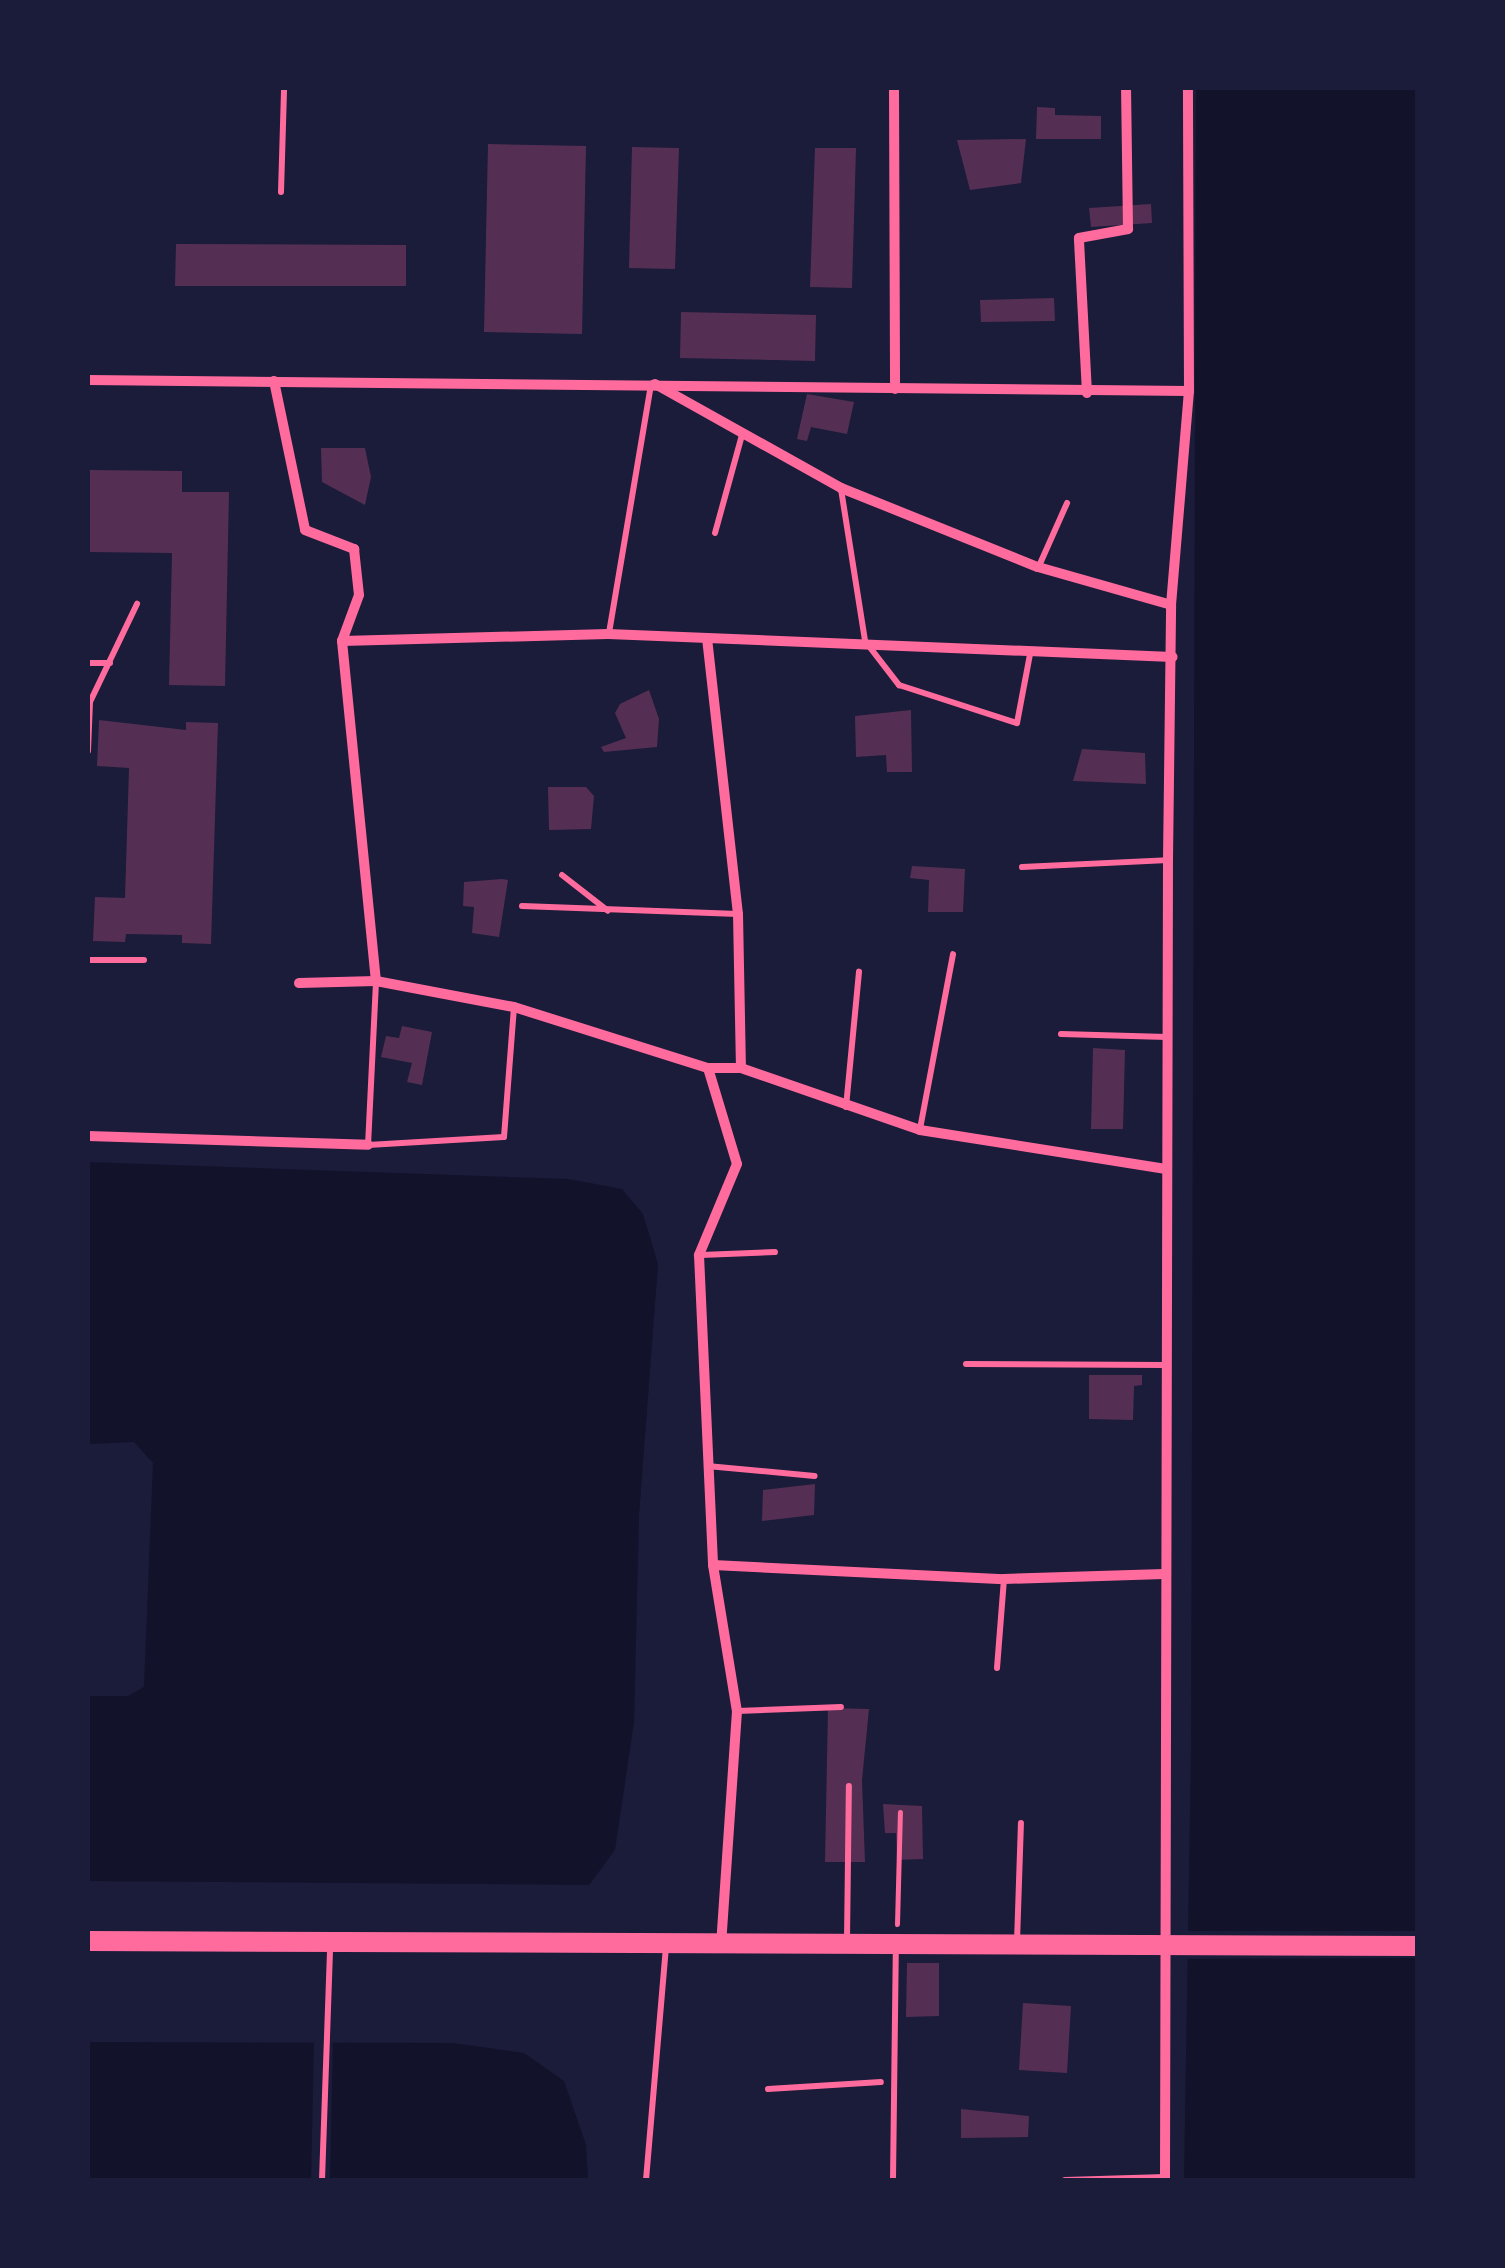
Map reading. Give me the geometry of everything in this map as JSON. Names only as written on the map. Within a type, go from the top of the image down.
[{"type":"main road","points":[[88,1941],[1418,1946]]},
{"type":"street","points":[[894,88],[895,389]]},
{"type":"street","points":[[1087,393],[1079,238],[1128,229],[1126,88]]},
{"type":"street","points":[[1165,2179],[1178,1944],[1164,1574],[1168,860],[1171,605],[1189,391],[1188,88]]},
{"type":"street","points":[[88,380],[652,382],[1087,393],[1189,391]]},
{"type":"street","points":[[274,380],[305,530],[354,549],[360,595],[342,642],[376,981]]},
{"type":"street","points":[[652,382],[841,488],[1038,567],[1171,605]]},
{"type":"street","points":[[342,642],[608,634],[865,641],[1030,654],[1173,657]]},
{"type":"street","points":[[707,638],[738,914],[741,1068]]},
{"type":"street","points":[[299,984],[376,981],[514,1007],[708,1068],[741,1068],[846,1108],[920,1130],[1166,1169]]},
{"type":"street","points":[[708,1068],[738,1164],[700,1255],[713,1565],[738,1711],[721,1943]]},
{"type":"street","points":[[88,1136],[368,1145]]},
{"type":"street","points":[[713,1565],[1004,1579],[1164,1574]]},
{"type":"lane","points":[[282,192],[284,88]]},
{"type":"lane","points":[[608,634],[652,382]]},
{"type":"lane","points":[[715,533],[742,435]]},
{"type":"lane","points":[[841,488],[865,641],[899,685],[1017,723],[1030,654]]},
{"type":"lane","points":[[1038,567],[1066,503]]},
{"type":"lane","points":[[88,751],[89,702],[137,604]]},
{"type":"lane","points":[[88,663],[110,663]]},
{"type":"lane","points":[[1022,866],[1168,860]]},
{"type":"lane","points":[[562,875],[609,912]]},
{"type":"lane","points":[[522,906],[738,914]]},
{"type":"lane","points":[[920,1130],[954,954]]},
{"type":"lane","points":[[88,960],[144,960]]},
{"type":"lane","points":[[846,1108],[859,972]]},
{"type":"lane","points":[[376,981],[368,1145],[504,1137],[514,1007]]},
{"type":"lane","points":[[1062,1034],[1167,1037]]},
{"type":"lane","points":[[700,1255],[774,1252]]},
{"type":"lane","points":[[966,1364],[1166,1365]]},
{"type":"lane","points":[[706,1466],[816,1476]]},
{"type":"lane","points":[[997,1668],[1004,1579]]},
{"type":"lane","points":[[738,1711],[841,1707]]},
{"type":"lane","points":[[847,1944],[849,1786]]},
{"type":"lane","points":[[1017,1944],[1021,1823]]},
{"type":"lane","points":[[322,2180],[331,1942]]},
{"type":"lane","points":[[646,2180],[667,1943]]},
{"type":"lane","points":[[892,2180],[896,1944]]},
{"type":"lane","points":[[768,2090],[881,2082]]},
{"type":"lane","points":[[1065,2180],[1165,2179]]},
{"type":"path","points":[[896,1944],[900,1812]]},
{"type":"shaded area","points":[[1196,88],[1417,88],[1417,2180],[1184,2180],[1191,1751]]},
{"type":"shaded area","points":[[88,1162],[568,1179],[622,1189],[643,1214],[658,1264],[639,1516],[634,1722],[615,1850],[589,1885],[88,1881],[88,1696],[128,1696],[144,1687],[153,1463],[134,1442],[88,1444]]},
{"type":"shaded area","points":[[88,2042],[453,2043],[524,2053],[564,2081],[586,2145],[588,2180],[88,2180]]},
{"type":"pier","points":[[1183,1931],[1417,1931],[1417,1958],[1183,1959]]},
{"type":"pier","points":[[314,2040],[333,2040],[330,2180],[311,2180]]},
{"type":"building","points":[[1037,107],[1055,108],[1055,115],[1101,116],[1101,139],[1036,139]]},
{"type":"building","points":[[1026,139],[1021,183],[970,190],[957,140]]},
{"type":"building","points":[[488,144],[586,146],[582,334],[484,332]]},
{"type":"building","points":[[632,147],[679,148],[675,269],[629,268]]},
{"type":"building","points":[[815,148],[856,148],[852,288],[810,287]]},
{"type":"building","points":[[1151,204],[1152,223],[1091,227],[1089,208]]},
{"type":"building","points":[[176,244],[406,245],[406,286],[175,286]]},
{"type":"building","points":[[1054,298],[1055,321],[981,322],[980,300]]},
{"type":"building","points":[[681,312],[816,315],[815,361],[680,358]]},
{"type":"building","points":[[807,394],[854,402],[847,434],[811,427],[807,441],[797,439]]},
{"type":"building","points":[[321,448],[365,448],[371,477],[365,505],[322,482]]},
{"type":"building","points":[[88,470],[182,471],[182,492],[229,492],[225,686],[169,685],[172,553],[88,552]]},
{"type":"building","points":[[649,690],[659,719],[657,747],[604,752],[601,747],[626,738],[615,713],[620,704]]},
{"type":"building","points":[[911,710],[912,772],[887,772],[886,755],[856,757],[855,716]]},
{"type":"building","points":[[99,720],[186,730],[186,722],[218,723],[211,944],[182,943],[182,935],[126,934],[125,942],[93,941],[95,897],[125,898],[129,768],[97,766]]},
{"type":"building","points":[[1082,749],[1145,753],[1146,784],[1073,781]]},
{"type":"building","points":[[548,787],[586,787],[594,796],[591,829],[549,830]]},
{"type":"building","points":[[912,866],[965,869],[963,912],[928,912],[929,880],[910,878]]},
{"type":"building","points":[[508,880],[499,937],[472,933],[474,907],[463,906],[464,882]]},
{"type":"building","points":[[402,1026],[432,1032],[422,1085],[407,1082],[412,1063],[381,1057],[386,1036],[399,1038]]},
{"type":"building","points":[[1093,1048],[1125,1050],[1123,1129],[1091,1129]]},
{"type":"building","points":[[1089,1375],[1142,1375],[1142,1385],[1134,1386],[1133,1420],[1089,1419]]},
{"type":"building","points":[[815,1484],[814,1515],[762,1521],[763,1490]]},
{"type":"building","points":[[828,1708],[869,1709],[862,1780],[865,1862],[825,1862]]},
{"type":"building","points":[[883,1804],[922,1806],[923,1859],[897,1860],[896,1833],[885,1833]]},
{"type":"building","points":[[907,1963],[939,1963],[939,2016],[906,2017]]},
{"type":"building","points":[[1023,2003],[1071,2006],[1067,2073],[1019,2070]]},
{"type":"building","points":[[961,2109],[1029,2116],[1028,2137],[961,2138]]}]
